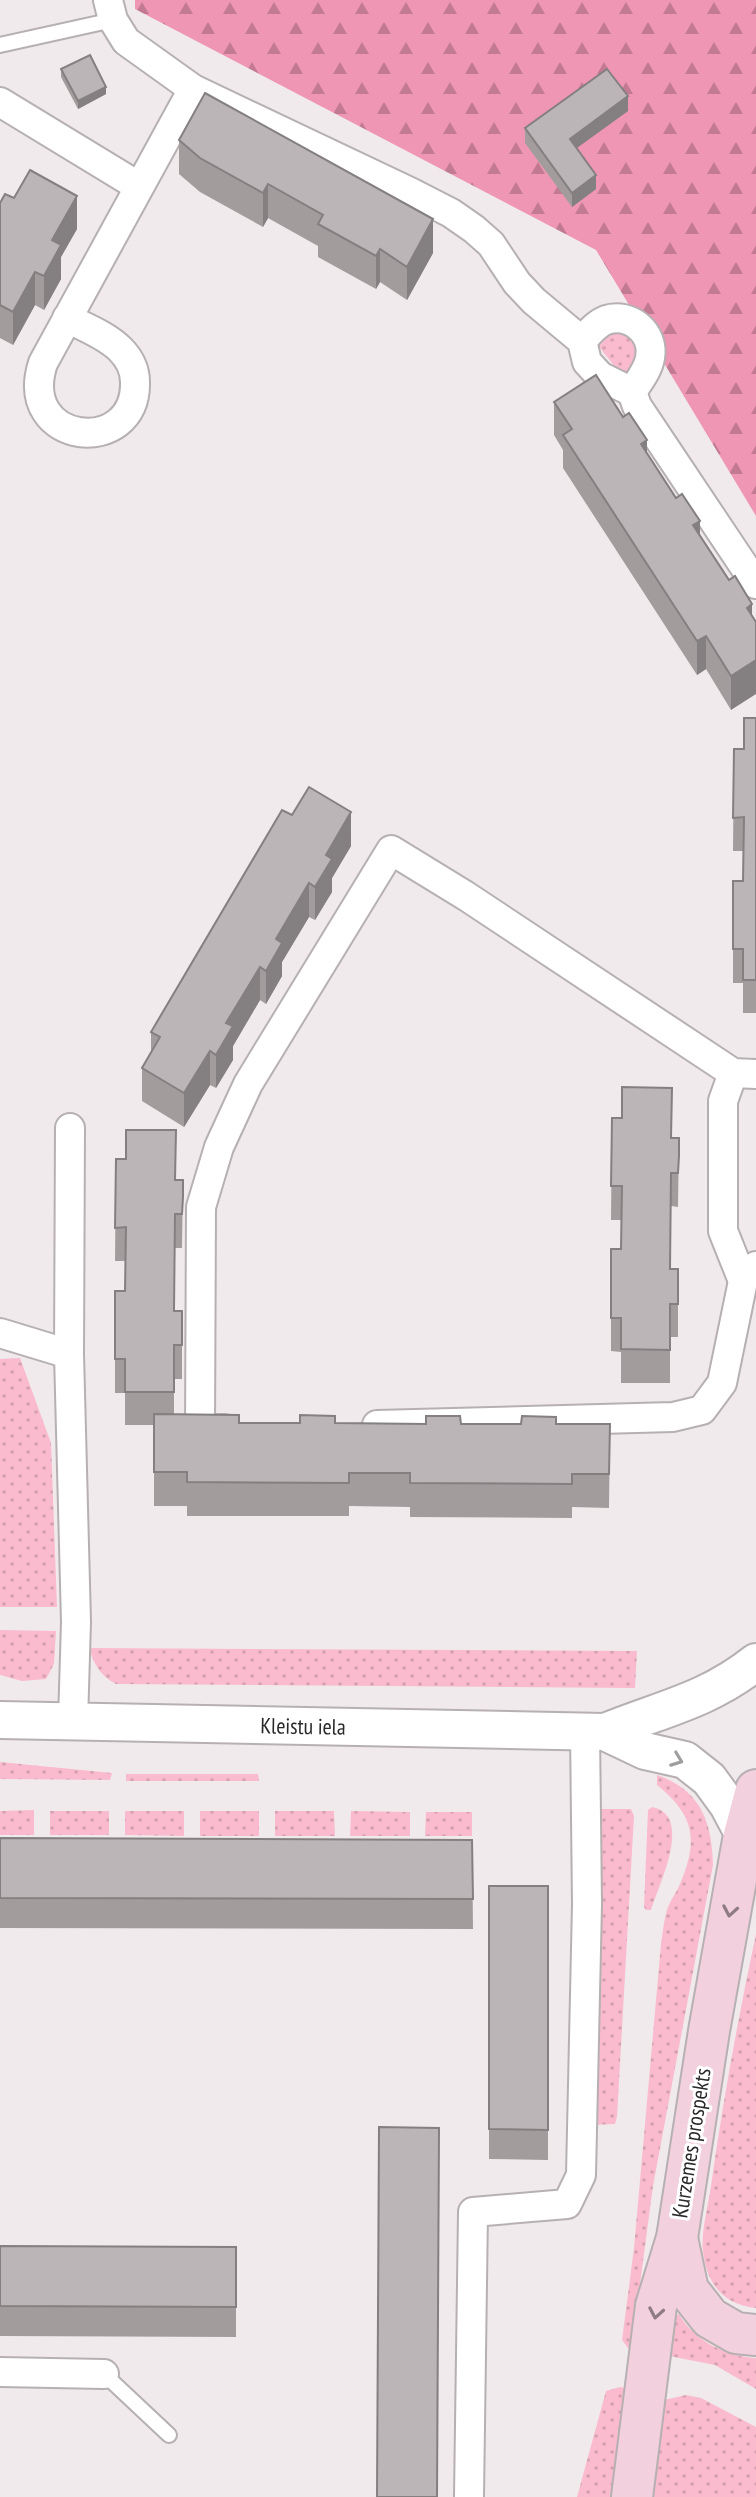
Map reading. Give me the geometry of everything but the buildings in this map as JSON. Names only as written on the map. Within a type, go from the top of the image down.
[{"type":"main road","name":"Kurzemes prospekts","points":[[632,2497],[656,2306],[677,2238],[709,2031],[744,1835],[756,1790]]},
{"type":"main road","points":[[677,2238],[688,2290],[710,2318],[736,2333],[756,2335]]},
{"type":"street","points":[[111,10],[126,41],[193,89],[233,105],[451,213],[491,244],[525,292],[582,341],[587,362],[600,376],[632,392],[637,406],[756,584]]},
{"type":"street","points":[[67,318],[193,89]]},
{"type":"street","points":[[0,102],[138,186]]},
{"type":"street","points":[[582,341],[600,323],[613,318],[627,320],[642,329],[651,344],[650,361],[632,392]]},
{"type":"street","points":[[248,1428],[200,1430],[201,1207],[219,1147],[248,1084],[391,850],[744,1074],[723,1101],[723,1231],[750,1274],[722,1383],[702,1410],[673,1417],[344,1426]]},
{"type":"street","points":[[70,1128],[69,1354],[76,1622],[73,1721]]},
{"type":"street","points":[[0,1333],[69,1354]]},
{"type":"street","name":"Kleistu iela","points":[[595,1732],[686,1704],[726,1685],[756,1662]]},
{"type":"street","name":"Kleistu iela","points":[[0,1720],[595,1732],[645,1751],[685,1760],[709,1779],[744,1835]]},
{"type":"street","points":[[469,2497],[473,2212],[567,2204],[581,2175],[587,1904],[595,1732]]},
{"type":"street","points":[[0,2372],[104,2374]]},
{"type":"lane","points":[[0,45],[111,10]]},
{"type":"lane","points":[[104,2374],[169,2435]]},
{"type":"shaded area","points":[[614,331],[628,334],[638,345],[636,368],[623,377],[596,343]]},
{"type":"shaded area","points":[[20,1358],[51,1443],[57,1607],[0,1607],[0,1359]]},
{"type":"shaded area","points":[[0,1630],[56,1631],[54,1664],[46,1679],[22,1681],[0,1675]]},
{"type":"shaded area","points":[[89,1648],[637,1651],[635,1688],[116,1684],[98,1669]]},
{"type":"shaded area","points":[[0,1762],[112,1773],[110,1780],[0,1779]]},
{"type":"shaded area","points":[[126,1774],[258,1774],[259,1781],[126,1781]]},
{"type":"shaded area","points":[[657,1775],[684,1789],[701,1810],[710,1835],[713,1865],[653,2186],[631,2352],[622,2340],[634,2248],[661,1944],[669,1904],[686,1868],[691,1841],[686,1818],[657,1785]]},
{"type":"shaded area","points":[[652,1807],[664,1813],[671,1823],[672,1837],[666,1869],[651,1910],[646,1910],[648,1810]]},
{"type":"shaded area","points":[[596,1809],[631,1809],[634,1816],[617,2117],[615,2124],[592,2125]]},
{"type":"shaded area","points":[[34,1810],[34,1835],[0,1835],[0,1811]]},
{"type":"shaded area","points":[[50,1811],[109,1811],[109,1835],[50,1835]]},
{"type":"shaded area","points":[[125,1811],[184,1811],[184,1836],[125,1835]]},
{"type":"shaded area","points":[[200,1811],[259,1811],[259,1836],[200,1836]]},
{"type":"shaded area","points":[[275,1811],[334,1811],[335,1836],[275,1836]]},
{"type":"shaded area","points":[[351,1811],[410,1812],[410,1836],[350,1836]]},
{"type":"shaded area","points":[[426,1812],[472,1812],[472,1836],[425,1836]]},
{"type":"shaded area","points":[[756,1934],[756,2308],[728,2299],[715,2286],[706,2268],[703,2241],[726,2091]]},
{"type":"shaded area","points":[[679,2314],[693,2332],[712,2345],[733,2354],[756,2358],[756,2389],[715,2365],[669,2356],[673,2317]]},
{"type":"shaded area","points":[[626,2388],[610,2497],[577,2497],[606,2391]]},
{"type":"shaded area","points":[[686,2395],[701,2398],[756,2427],[756,2497],[651,2497],[664,2400]]},
{"type":"green space","points":[[135,0],[756,0],[756,516],[596,250],[135,9]]}]
